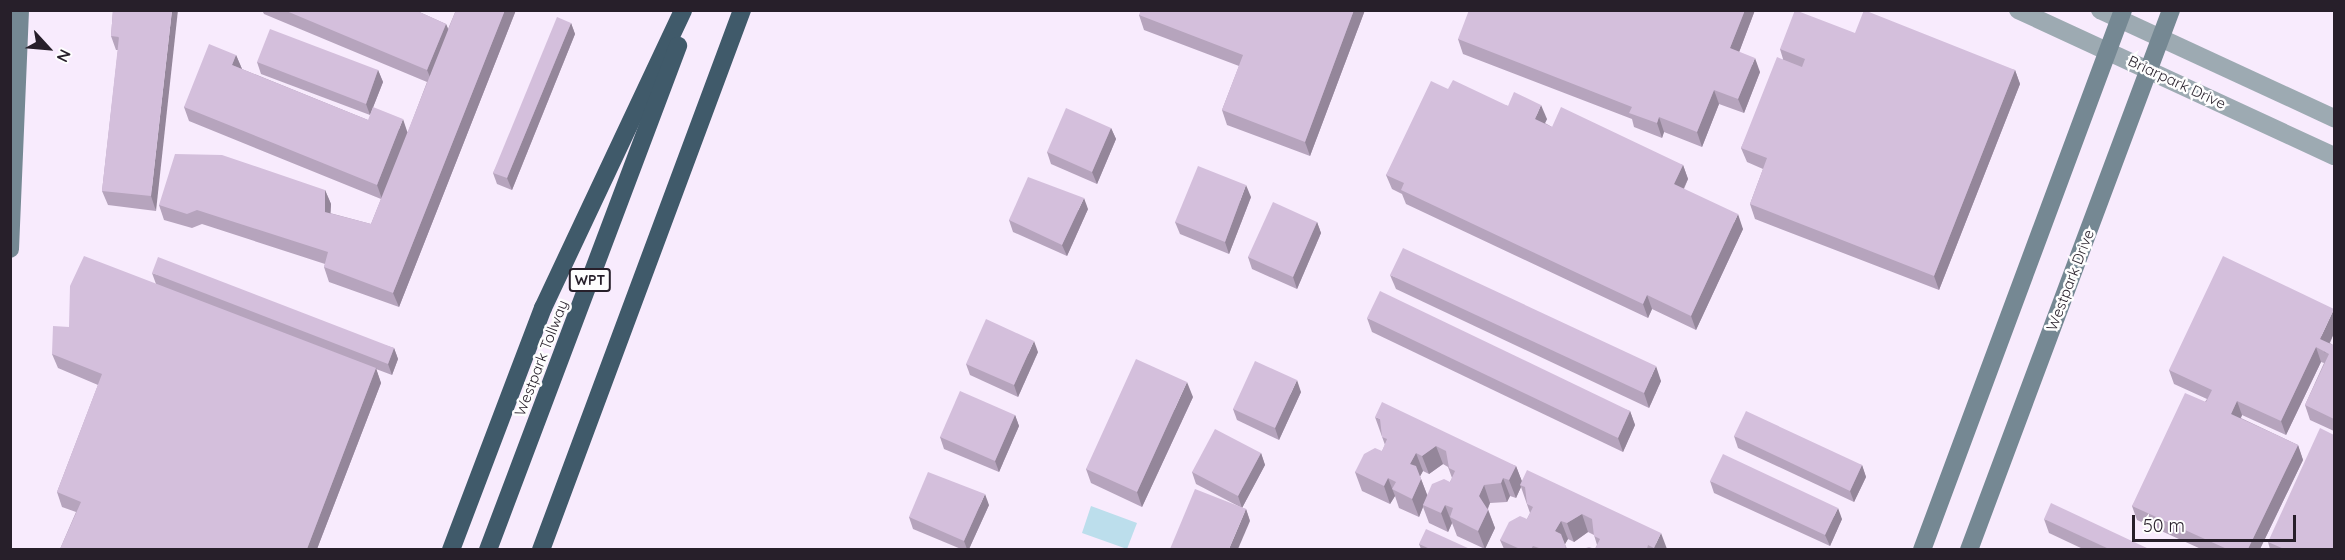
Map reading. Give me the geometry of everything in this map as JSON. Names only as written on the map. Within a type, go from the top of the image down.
[{"type":"highway","points":[[451,549],[543,308],[683,10]]},
{"type":"highway","name":"Westpark Tollway","points":[[488,549],[692,10]]},
{"type":"highway","points":[[541,549],[742,10]]},
{"type":"main road","points":[[10,249],[13,97],[20,10]]},
{"type":"main road","name":"Westpark Drive","points":[[1969,549],[2171,10]]},
{"type":"main road","points":[[1922,549],[2121,15]]},
{"type":"street","name":"Briarpark Drive","points":[[2018,10],[2334,156]]},
{"type":"street","points":[[2100,10],[2121,15],[2161,38],[2334,118]]},
{"type":"water","points":[[1091,506],[1137,523],[1127,549],[1082,533]]},
{"type":"building","points":[[113,10],[172,10],[151,196],[102,191],[119,37],[111,36]]},
{"type":"building","points":[[284,10],[415,10],[446,24],[427,70]]},
{"type":"building","points":[[456,10],[505,10],[393,293],[324,267],[328,252],[197,210],[187,214],[159,205],[175,154],[222,155],[325,190],[325,212],[371,224]]},
{"type":"building","points":[[1141,10],[1354,10],[1305,142],[1222,110],[1243,55],[1139,15]]},
{"type":"building","points":[[1469,10],[1745,10],[1730,48],[1755,58],[1738,99],[1714,90],[1697,132],[1659,117],[1657,123],[1629,113],[1632,107],[1458,39]]},
{"type":"building","points":[[1795,10],[1855,33],[1864,10],[2015,70],[1934,276],[1750,204],[1767,158],[1741,148],[1777,57],[1802,67],[1805,59],[1780,49]]},
{"type":"building","points":[[557,17],[571,23],[507,178],[493,173]]},
{"type":"building","points":[[270,29],[378,70],[366,104],[257,62]]},
{"type":"building","points":[[209,44],[236,55],[232,65],[368,120],[373,107],[403,119],[377,185],[184,107]]},
{"type":"building","points":[[1453,80],[1508,106],[1514,92],[1541,105],[1535,119],[1552,127],[1561,107],[1683,165],[1674,184],[1738,214],[1691,316],[1647,295],[1643,304],[1401,190],[1404,183],[1386,175],[1431,81],[1448,89]]},
{"type":"building","points":[[1066,108],[1111,128],[1092,172],[1047,152]]},
{"type":"building","points":[[1198,166],[1246,185],[1225,242],[1175,222]]},
{"type":"building","points":[[1028,177],[1084,198],[1062,245],[1009,220]]},
{"type":"building","points":[[1273,202],[1317,222],[1293,277],[1248,257]]},
{"type":"building","points":[[1403,248],[1656,366],[1644,393],[1390,275]]},
{"type":"building","points":[[84,256],[376,368],[307,549],[60,549],[81,502],[57,492],[102,374],[52,354],[53,326],[69,327],[70,286]]},
{"type":"building","points":[[2223,256],[2334,309],[2320,339],[2333,345],[2334,342],[2334,419],[2305,405],[2329,354],[2316,347],[2281,421],[2237,401],[2231,414],[2298,445],[2248,549],[2227,549],[2132,506],[2185,393],[2206,402],[2212,390],[2169,370]]},
{"type":"building","points":[[158,257],[394,348],[388,364],[152,273]]},
{"type":"building","points":[[1380,291],[1630,411],[1618,438],[1367,318]]},
{"type":"building","points":[[986,319],[1034,341],[1014,385],[966,364]]},
{"type":"building","points":[[1136,359],[1187,382],[1137,492],[1086,469]]},
{"type":"building","points":[[1255,361],[1297,380],[1275,428],[1233,409]]},
{"type":"building","points":[[960,391],[1015,415],[995,461],[940,437]]},
{"type":"building","points":[[1382,402],[1516,466],[1509,480],[1503,478],[1501,483],[1484,485],[1479,496],[1488,510],[1478,531],[1450,517],[1453,508],[1445,505],[1441,513],[1423,505],[1432,484],[1444,479],[1450,482],[1455,471],[1449,468],[1446,451],[1436,446],[1422,456],[1416,453],[1410,464],[1416,466],[1421,479],[1412,499],[1392,489],[1396,482],[1388,478],[1384,486],[1355,472],[1364,454],[1375,448],[1382,451],[1387,439],[1382,437],[1380,419],[1375,417]]},
{"type":"building","points":[[1746,411],[1862,465],[1850,491],[1734,436]]},
{"type":"building","points":[[2320,428],[2334,435],[2334,549],[2284,549],[2268,542]]},
{"type":"building","points":[[1215,429],[1261,453],[1238,496],[1192,472]]},
{"type":"building","points":[[1723,454],[1838,508],[1825,535],[1710,481]]},
{"type":"building","points":[[1527,470],[1661,533],[1654,548],[1648,545],[1647,549],[1595,549],[1600,539],[1594,536],[1592,519],[1582,514],[1567,523],[1561,521],[1555,531],[1561,534],[1565,549],[1542,549],[1533,546],[1531,549],[1520,549],[1500,540],[1509,522],[1520,516],[1527,519],[1533,507],[1527,504],[1525,487],[1520,485]]},
{"type":"building","points":[[928,472],[985,494],[964,541],[909,517]]},
{"type":"building","points":[[1195,489],[1246,509],[1229,549],[1170,549]]},
{"type":"building","points":[[2051,503],[2149,549],[2109,549],[2044,519]]},
{"type":"building","points":[[1426,529],[1470,549],[1430,549],[1419,544]]}]
